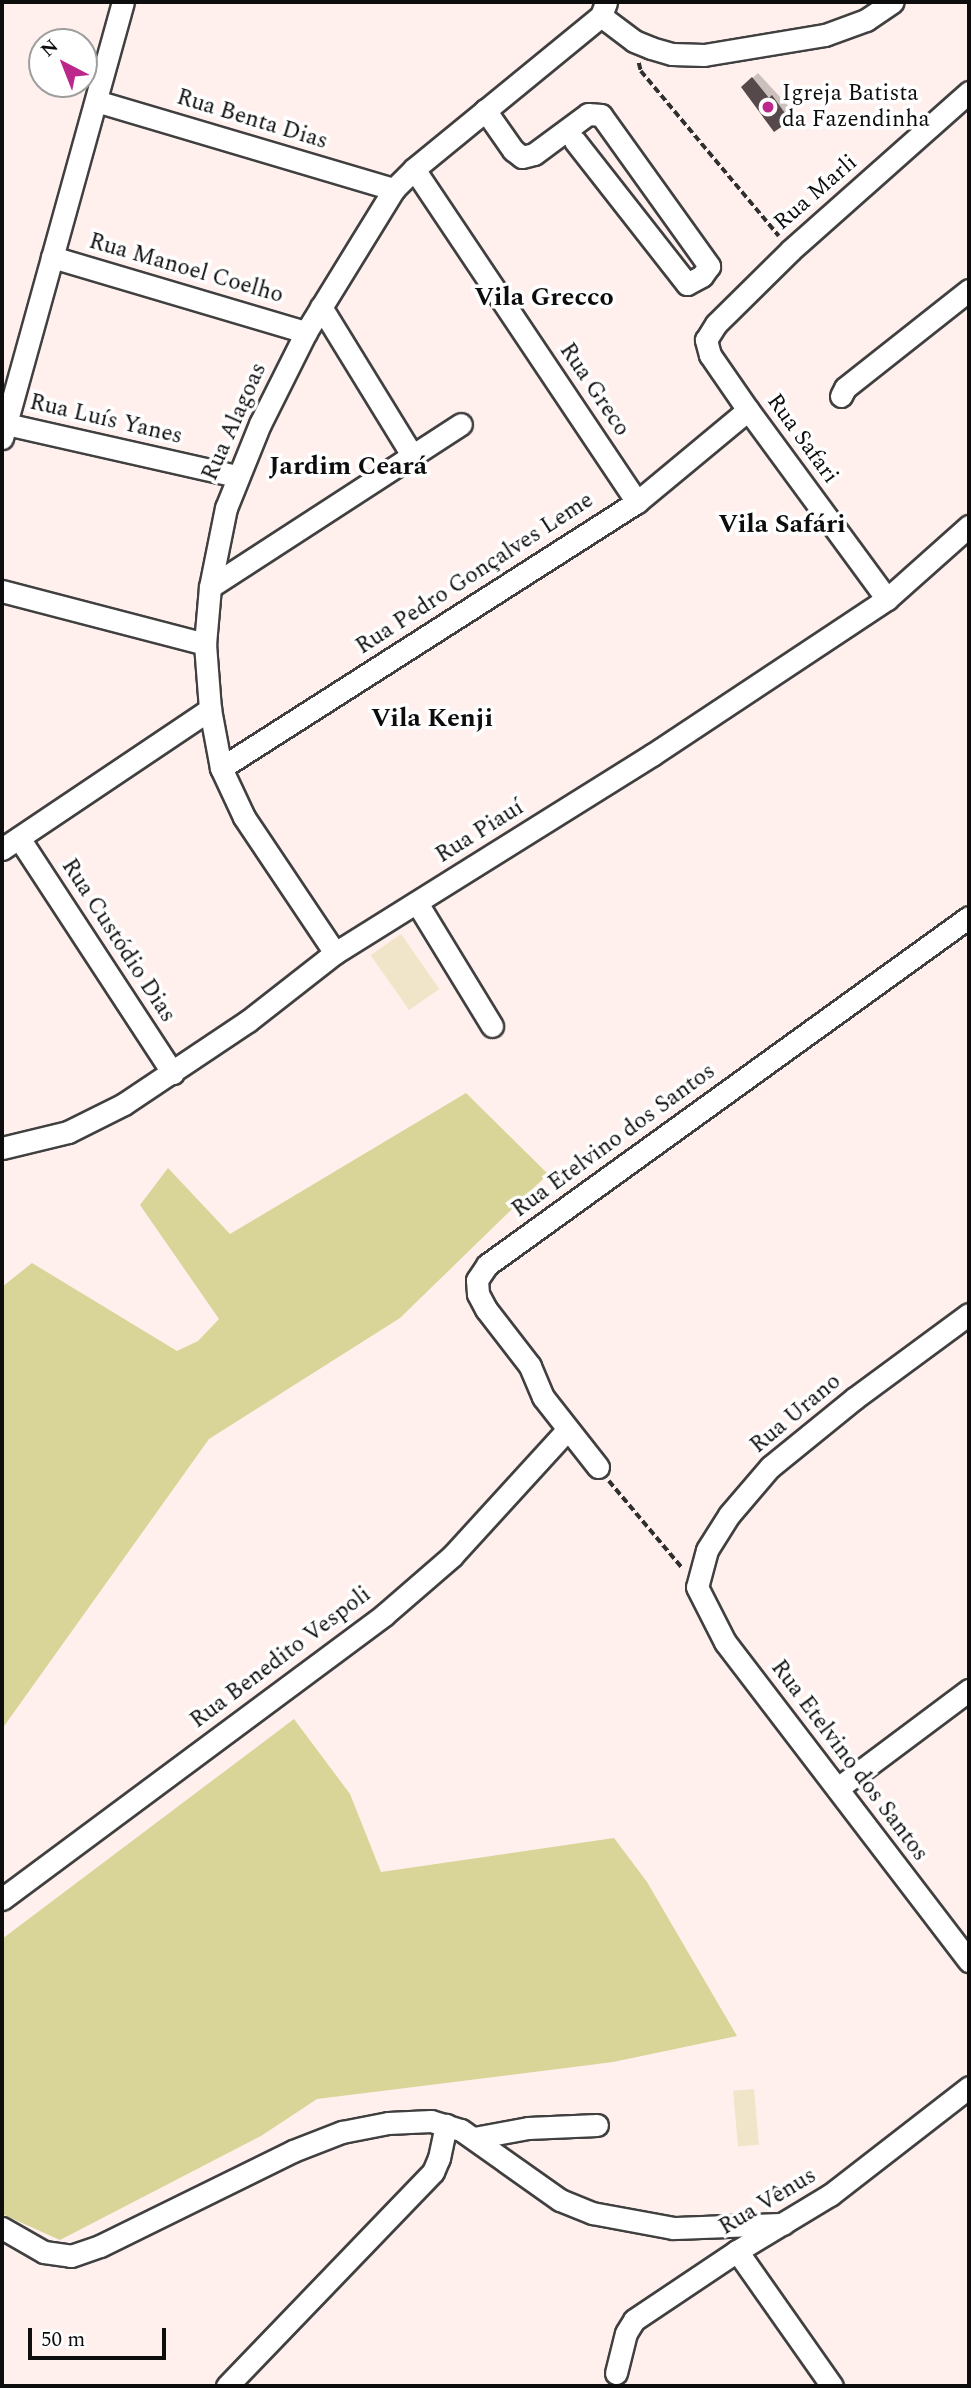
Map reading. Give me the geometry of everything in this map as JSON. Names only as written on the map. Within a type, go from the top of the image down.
[{"type":"street","points":[[4,431],[123,2]]},
{"type":"street","points":[[603,9],[634,41],[672,54],[704,55],[825,36],[866,20],[893,2]]},
{"type":"street","name":"Rua Alagoas","points":[[335,953],[244,817],[221,768],[210,709],[205,644],[210,587],[237,476],[306,331],[394,190],[414,169],[603,9]]},
{"type":"street","name":"Rua Marli","points":[[706,340],[716,324],[791,250],[969,92]]},
{"type":"street","name":"Rua Benta Dias","points":[[96,101],[394,190]]},
{"type":"street","points":[[485,110],[513,150],[522,157],[534,154],[588,114],[601,115],[709,266],[702,276],[687,285],[575,141]]},
{"type":"street","name":"Rua Greco","points":[[414,169],[637,502]]},
{"type":"street","name":"Rua Manoel Coelho","points":[[52,257],[306,331]]},
{"type":"street","points":[[841,396],[845,388],[969,290]]},
{"type":"street","points":[[321,307],[412,456]]},
{"type":"street","name":"Rua Safari","points":[[706,340],[710,355],[748,410],[887,599]]},
{"type":"street","name":"Rua Pedro Gonçalves Leme","points":[[221,768],[637,502],[748,410]]},
{"type":"street","points":[[210,587],[460,424]]},
{"type":"street","name":"Rua Luís Yanes","points":[[4,431],[237,476]]},
{"type":"street","name":"Rua Piauí","points":[[2,1148],[68,1132],[89,1123],[173,1073],[248,1021],[335,953],[652,755],[887,599],[969,526]]},
{"type":"street","points":[[2,591],[205,644]]},
{"type":"street","points":[[10,843],[210,709]]},
{"type":"street","name":"Rua Custódio Dias","points":[[10,843],[173,1073]]},
{"type":"street","points":[[417,903],[492,1026]]},
{"type":"street","name":"Rua Etelvino dos Santos","points":[[598,1467],[566,1430],[543,1397],[530,1367],[486,1309],[478,1294],[477,1280],[487,1265],[969,917]]},
{"type":"street","name":"Rua Urano","points":[[697,1587],[707,1550],[729,1515],[770,1467],[855,1398],[969,1314]]},
{"type":"street","name":"Rua Benedito Vespoli","points":[[2,1899],[384,1615],[452,1556],[566,1430]]},
{"type":"street","name":"Rua Etelvino dos Santos","points":[[697,1587],[725,1642],[969,1961]]},
{"type":"street","points":[[838,1788],[969,1690]]},
{"type":"street","name":"Rua Vênus","points":[[616,2373],[626,2333],[634,2320],[737,2251],[830,2196],[969,2087]]},
{"type":"street","points":[[2,2228],[44,2252],[71,2256],[100,2246],[293,2151],[342,2132],[388,2123],[431,2121],[461,2130],[560,2200],[592,2213],[673,2228],[783,2224]]},
{"type":"street","points":[[227,2386],[433,2172],[446,2125]]},
{"type":"street","points":[[474,2138],[528,2128],[597,2125]]},
{"type":"street","points":[[737,2251],[832,2386]]},
{"type":"path","points":[[634,41],[641,71],[791,250]]},
{"type":"path","points":[[598,1467],[697,1587]]},
{"type":"shaded area","points":[[401,934],[439,989],[409,1010],[371,955]]},
{"type":"shaded area","points":[[466,1093],[548,1174],[400,1318],[209,1439],[2,1729],[2,1287],[32,1263],[177,1351],[198,1341],[219,1319],[140,1205],[168,1168],[230,1234]]},
{"type":"shaded area","points":[[294,1719],[350,1794],[381,1872],[614,1838],[647,1882],[737,2036],[613,2062],[317,2099],[261,2136],[60,2240],[2,2214],[2,1939]]},
{"type":"shaded area","points":[[754,2089],[759,2145],[738,2147],[733,2091]]},
{"type":"building","name":"Igreja Batista da Fazendinha","points":[[752,77],[769,98],[772,95],[787,116],[784,119],[787,123],[774,132],[741,87]]},
{"type":"place","name":"Igreja Batista da Fazendinha","points":[[768,107]]},
{"type":"district","name":"Vila Grecco","points":[[544,298]]},
{"type":"district","name":"Jardim Ceará","points":[[348,467]]},
{"type":"district","name":"Vila Safári","points":[[782,525]]},
{"type":"district","name":"Vila Kenji","points":[[432,719]]}]
